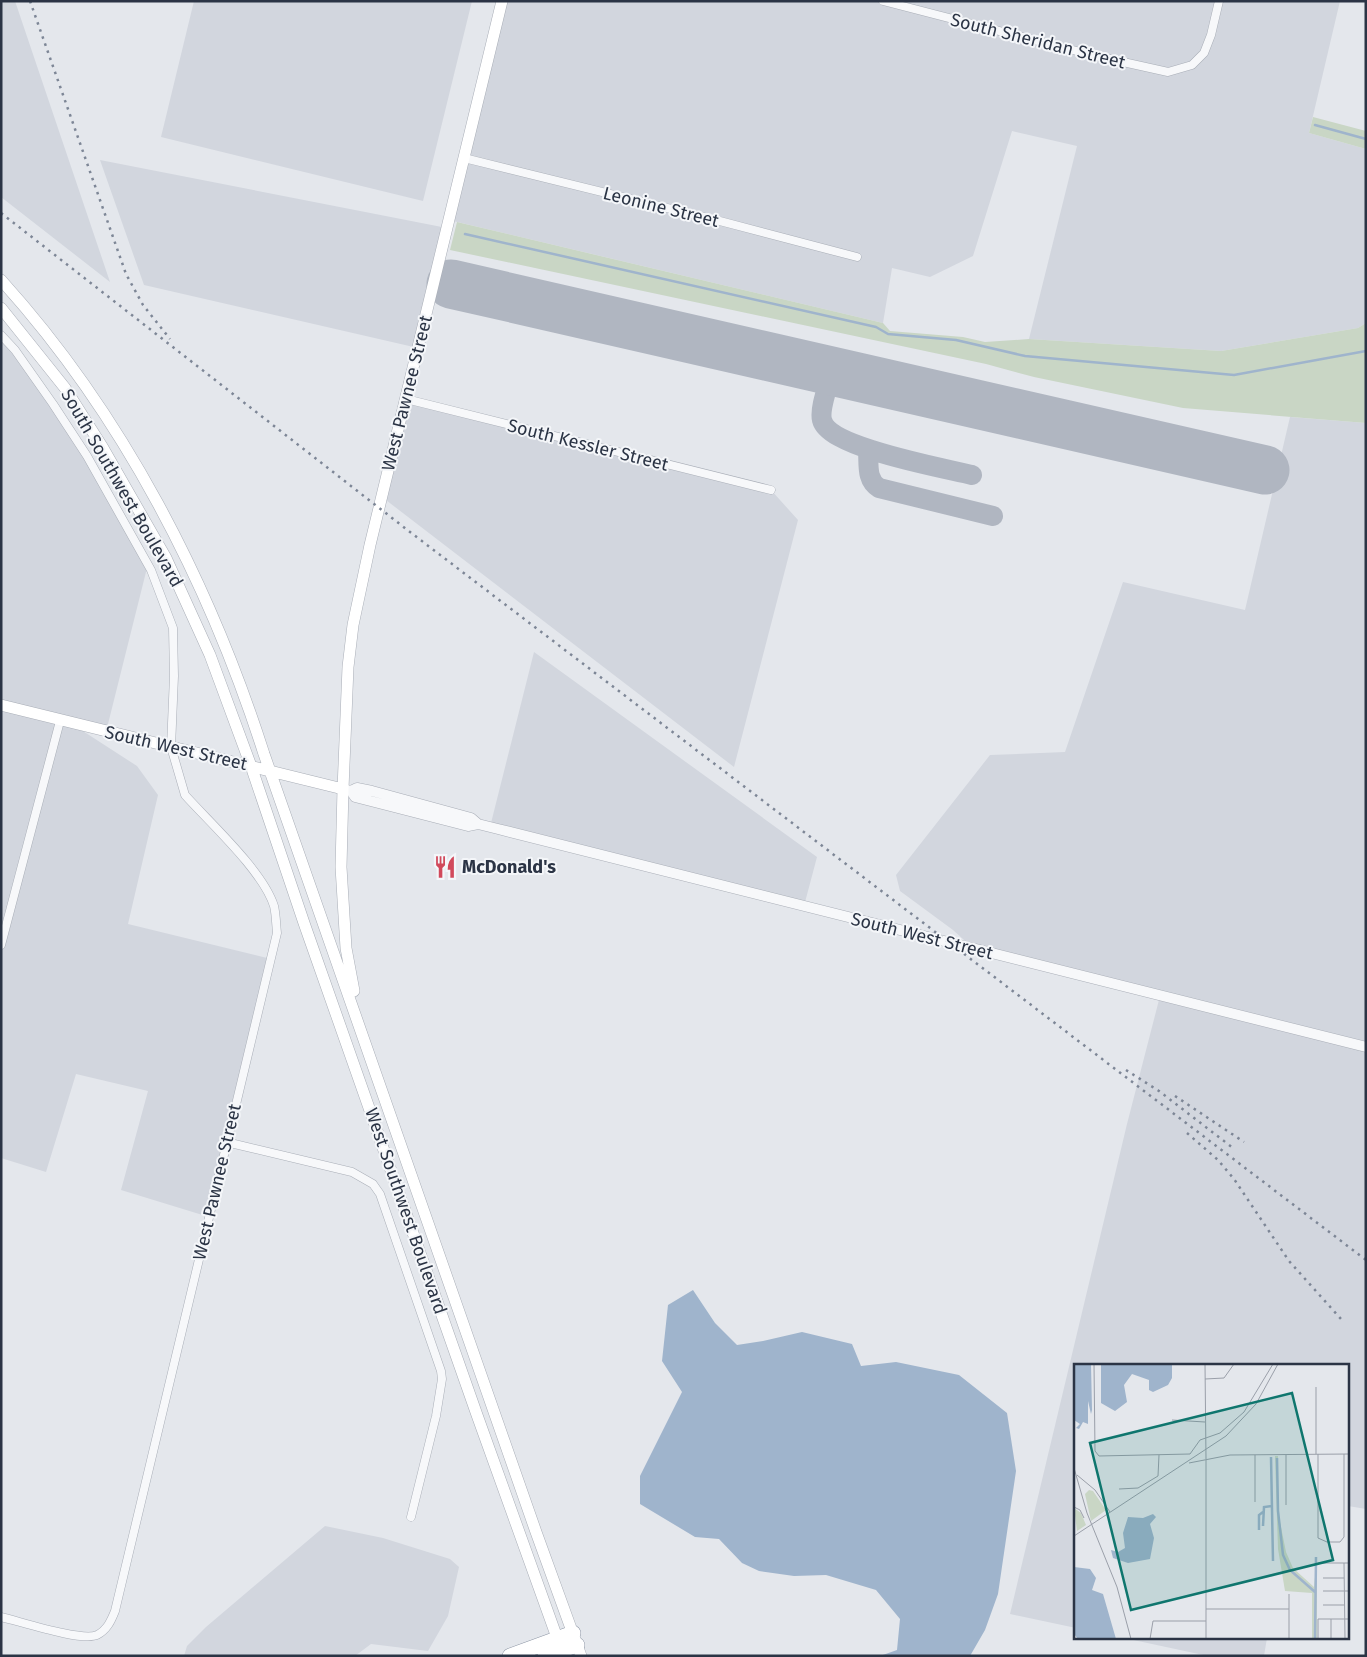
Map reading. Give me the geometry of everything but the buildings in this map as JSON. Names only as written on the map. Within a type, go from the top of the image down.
[{"type":"highway","points":[[510,1656],[577,1645]]},
{"type":"highway","points":[[545,1656],[561,1648]]},
{"type":"main road","name":"West Pawnee Street","points":[[362,1029],[345,938],[341,867],[347,790],[348,667],[353,624],[360,588],[502,1]]},
{"type":"main road","name":"South Southwest Boulevard","points":[[1,280],[64,358],[106,417],[150,491],[202,591],[247,700],[270,770]]},
{"type":"main road","name":"South Southwest Boulevard","points":[[1,308],[65,388],[103,448],[166,558],[210,655],[251,766]]},
{"type":"main road","name":"South West Street","points":[[1,705],[347,790]]},
{"type":"main road","name":"West Southwest Boulevard","points":[[251,766],[475,1411],[561,1648]]},
{"type":"main road","name":"West Southwest Boulevard","points":[[270,770],[577,1645]]},
{"type":"street","name":"South Sheridan Street","points":[[884,1],[1159,71],[1174,72],[1192,65],[1206,50],[1219,1]]},
{"type":"street","name":"Leonine Street","points":[[464,158],[858,257]]},
{"type":"street","name":"West Pawnee Street","points":[[1,335],[20,357],[80,445],[152,570],[173,628],[174,676],[171,748],[185,795],[265,886],[274,907],[277,933],[115,1611],[110,1624],[105,1630],[94,1636],[85,1637],[1,1617]]},
{"type":"street","name":"South Kessler Street","points":[[406,399],[770,490]]},
{"type":"street","points":[[1,945],[60,721]]},
{"type":"street","name":"South West Street","points":[[347,790],[357,788],[372,791],[471,818],[478,824],[1366,1046]]},
{"type":"street","points":[[226,1142],[347,1171],[365,1178],[373,1184],[380,1194],[442,1378],[436,1416],[411,1517]]},
{"type":"shaded area","points":[[1,1],[15,1],[110,282],[1,197]]},
{"type":"shaded area","points":[[194,1],[472,1],[423,201],[161,137]]},
{"type":"shaded area","points":[[502,1],[1340,1],[1309,133],[1366,149],[1366,323],[1358,328],[1221,351],[1029,339],[1077,146],[1012,131],[973,256],[930,277],[892,268],[883,323],[449,220]]},
{"type":"shaded area","points":[[100,160],[447,228],[418,348],[144,285]]},
{"type":"shaded area","points":[[1,335],[51,400],[148,564],[106,732],[72,724],[137,766],[158,795],[128,924],[271,959],[209,1217],[121,1190],[148,1091],[76,1074],[46,1172],[1,1158]]},
{"type":"shaded area","points":[[406,399],[771,490],[798,520],[734,767],[382,497]]},
{"type":"shaded area","points":[[1290,417],[1366,423],[1366,1509],[1350,1506],[1350,1364],[1074,1364],[1074,1628],[1010,1614],[1127,1124],[1160,996],[974,949],[953,930],[900,891],[896,875],[990,755],[1065,752],[1123,582],[1245,610]]},
{"type":"shaded area","points":[[534,652],[817,857],[804,906],[490,827]]},
{"type":"shaded area","points":[[325,1526],[383,1538],[450,1559],[459,1567],[448,1616],[428,1651],[371,1644],[355,1656],[184,1656],[187,1646],[206,1627]]},
{"type":"shaded area","points":[[1133,1640],[1267,1640],[1264,1656],[1208,1656]]},
{"type":"green space","points":[[1313,117],[1366,131],[1366,149],[1309,133]]},
{"type":"green space","points":[[457,222],[883,323],[890,331],[963,337],[985,342],[1029,339],[1221,351],[1358,328],[1366,323],[1366,423],[1183,408],[1034,377],[986,364],[450,250]]},
{"type":"water","points":[[693,1290],[715,1323],[737,1345],[802,1332],[852,1344],[861,1366],[896,1362],[959,1375],[1007,1413],[1016,1471],[998,1594],[985,1630],[970,1656],[880,1656],[897,1650],[900,1619],[876,1590],[826,1575],[794,1576],[759,1571],[742,1563],[719,1539],[695,1537],[640,1504],[640,1476],[682,1392],[662,1361],[668,1305]]},
{"type":"waterway","points":[[1315,125],[1366,139]]},
{"type":"waterway","points":[[465,234],[876,327],[888,334],[956,340],[1025,356],[1234,375],[1366,351]]},
{"type":"taxiway","points":[[832,371],[821,415],[829,430],[865,448],[914,462],[972,475]]},
{"type":"taxiway","points":[[868,450],[870,476],[879,488],[993,516]]},
{"type":"runway","points":[[451,284],[1265,470]]},
{"type":"railway","points":[[30,1],[126,274],[143,305],[170,339]]},
{"type":"railway","points":[[1,213],[410,532],[1366,1260]]},
{"type":"railway","points":[[1126,1070],[1159,1091],[1233,1148]]},
{"type":"railway","points":[[1175,1096],[1244,1142]]},
{"type":"railway","points":[[1187,1133],[1218,1160],[1234,1179],[1289,1261],[1341,1319]]},
{"type":"place","name":"McDonald's","points":[[445,867]]}]
